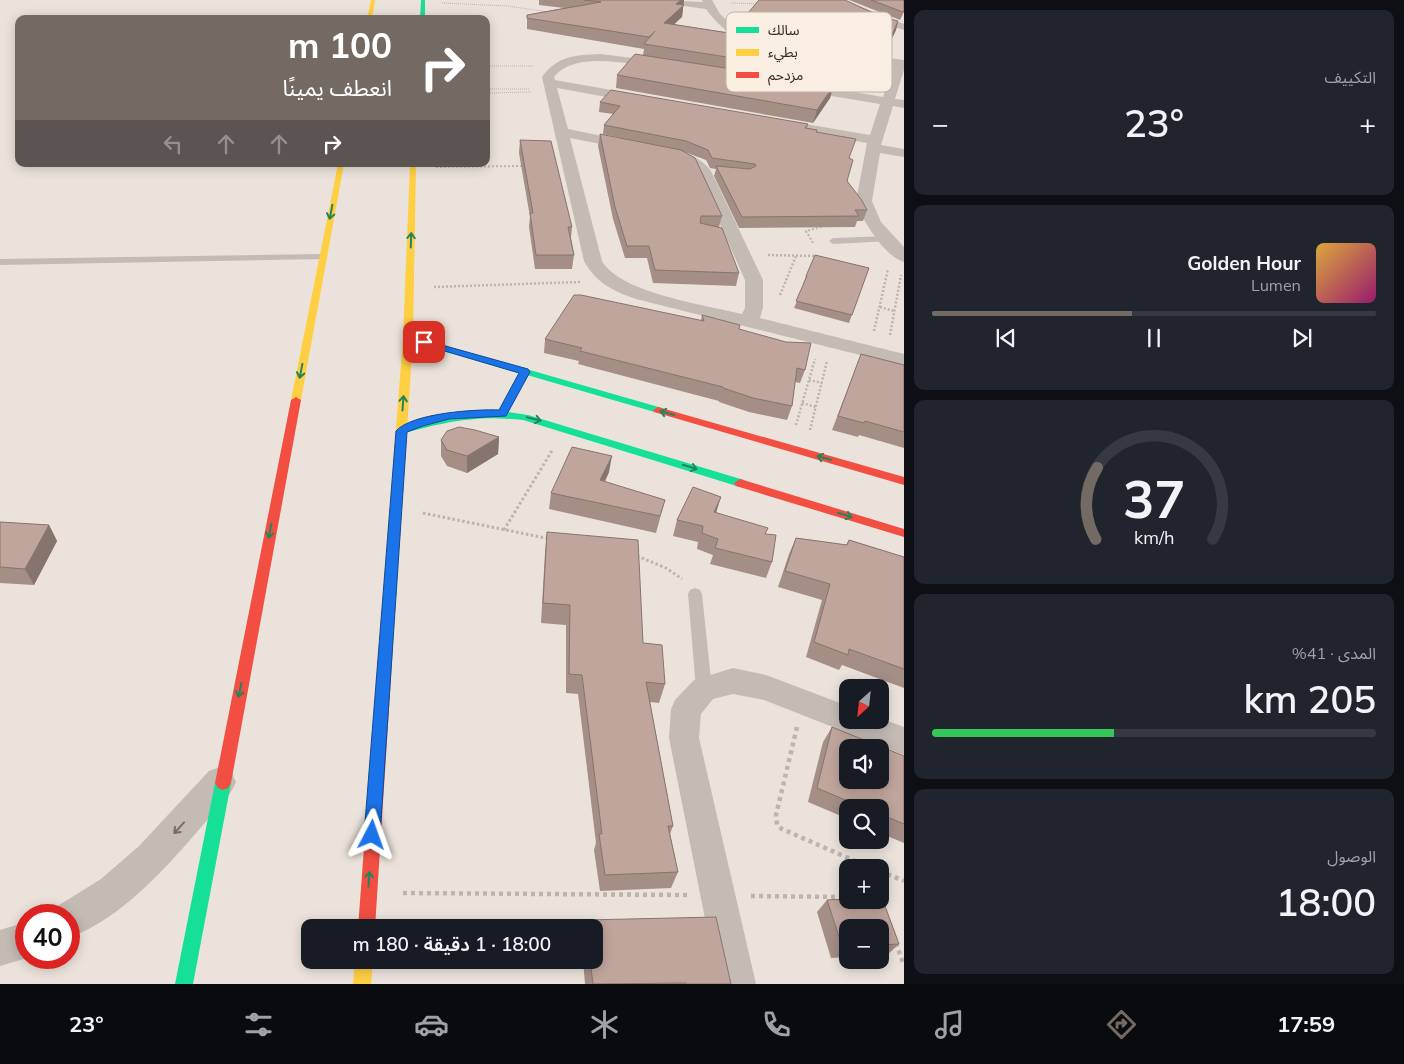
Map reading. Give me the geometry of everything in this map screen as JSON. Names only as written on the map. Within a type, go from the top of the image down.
[{"type":"street","points":[[370,15],[373,0]]},
{"type":"street","points":[[662,0],[709,3],[726,28]]},
{"type":"street","points":[[835,0],[863,12]]},
{"type":"street","points":[[422,1],[422,15]]},
{"type":"street","points":[[892,23],[904,27]]},
{"type":"street","points":[[678,67],[608,58],[578,59],[556,66],[548,77],[593,260],[598,271],[609,281],[624,289],[642,295],[904,360]]},
{"type":"street","points":[[892,90],[902,64]]},
{"type":"street","points":[[551,88],[656,102]]},
{"type":"street","points":[[832,92],[904,104]]},
{"type":"street","points":[[891,92],[874,144],[864,201],[869,216],[903,262]]},
{"type":"street","points":[[763,120],[874,144],[904,153]]},
{"type":"street","points":[[562,132],[693,161],[708,171],[754,280],[754,308],[749,322]]},
{"type":"street","points":[[184,984],[340,167]]},
{"type":"street","points":[[366,919],[408,338],[413,167]]},
{"type":"street","points":[[408,338],[904,481]]},
{"type":"street","points":[[502,413],[525,372]]},
{"type":"street","points":[[401,431],[439,417],[480,412],[524,416],[904,533]]},
{"type":"street","points":[[738,984],[684,738],[686,709],[704,689],[733,681],[766,688],[839,717]]},
{"type":"street","points":[[872,729],[904,741]]},
{"type":"street","points":[[80,914],[97,905],[149,862],[223,779]]},
{"type":"street","points":[[0,948],[15,943]]},
{"type":"street","points":[[362,984],[363,969]]},
{"type":"lane","points":[[834,242],[890,242]]},
{"type":"lane","points":[[0,262],[323,257]]},
{"type":"lane","points":[[695,594],[704,689]]},
{"type":"path","points":[[422,1],[507,6],[551,12]]},
{"type":"path","points":[[709,3],[764,5]]},
{"type":"path","points":[[490,66],[556,66]]},
{"type":"path","points":[[490,89],[551,88]]},
{"type":"path","points":[[490,93],[551,88]]},
{"type":"path","points":[[490,166],[570,166]]},
{"type":"path","points":[[870,351],[880,307],[890,242]]},
{"type":"path","points":[[743,255],[822,256]]},
{"type":"path","points":[[767,326],[796,256]]},
{"type":"path","points":[[886,356],[903,262]]},
{"type":"path","points":[[410,288],[609,281]]},
{"type":"path","points":[[880,307],[894,311]]},
{"type":"path","points":[[789,448],[809,380],[826,341]]},
{"type":"path","points":[[805,452],[822,383],[826,341]]},
{"type":"path","points":[[809,380],[822,383]]},
{"type":"path","points":[[802,403],[816,406]]},
{"type":"path","points":[[504,530],[565,428]]},
{"type":"path","points":[[396,508],[552,539]]},
{"type":"path","points":[[629,554],[666,568],[682,580],[695,594]]},
{"type":"path","points":[[803,703],[776,815],[777,825],[787,832],[851,859]]},
{"type":"path","points":[[889,875],[904,881]]},
{"type":"path","points":[[368,893],[839,897]]},
{"type":"path","points":[[895,940],[904,966]]},
{"type":"building","points":[[584,0],[681,0],[676,4],[684,5],[664,23],[726,33],[726,57],[644,44],[655,31],[649,37],[527,18],[527,15],[601,2]]},
{"type":"building","points":[[759,0],[845,0],[871,12],[749,12]]},
{"type":"building","points":[[871,0],[904,0],[904,10],[903,12]]},
{"type":"building","points":[[892,20],[898,21],[892,35]]},
{"type":"building","points":[[635,54],[726,68],[726,92],[829,92],[817,110],[617,75]]},
{"type":"building","points":[[611,90],[808,124],[805,128],[817,130],[816,132],[856,139],[849,158],[853,160],[847,181],[867,210],[855,210],[859,216],[742,217],[716,166],[750,169],[756,166],[755,164],[712,158],[708,150],[686,141],[604,125],[620,106],[600,102]]},
{"type":"building","points":[[600,134],[681,150],[695,158],[722,216],[701,216],[700,223],[722,228],[739,273],[655,270],[649,246],[627,246],[615,207]]},
{"type":"building","points":[[520,140],[551,141],[572,227],[568,227],[574,255],[536,255],[530,213],[533,213]]},
{"type":"building","points":[[815,255],[869,268],[852,315],[796,301]]},
{"type":"building","points":[[574,295],[704,321],[702,315],[740,325],[739,329],[786,342],[811,343],[805,370],[797,368],[792,406],[753,398],[723,387],[580,351],[582,348],[545,339]]},
{"type":"building","points":[[861,354],[904,365],[904,432],[865,421],[864,423],[838,416]]},
{"type":"building","points":[[459,427],[499,437],[467,456],[447,450],[441,440],[447,431]]},
{"type":"building","points":[[572,447],[612,456],[600,480],[665,500],[660,516],[551,493]]},
{"type":"building","points":[[693,487],[721,497],[714,512],[768,528],[765,534],[776,535],[772,562],[715,548],[718,539],[702,533],[703,526],[677,520]]},
{"type":"building","points":[[0,522],[49,525],[25,569],[0,567]]},
{"type":"building","points":[[547,532],[638,540],[643,643],[662,645],[665,684],[646,682],[673,826],[668,826],[678,872],[605,875],[599,834],[602,834],[582,675],[569,674],[570,605],[543,603]]},
{"type":"building","points":[[796,538],[847,545],[849,540],[904,557],[904,669],[849,649],[848,655],[814,642],[830,584],[785,571]]},
{"type":"building","points":[[832,727],[862,739],[839,739],[839,789],[889,789],[889,750],[904,756],[904,824],[889,818],[889,799],[843,799],[817,788]]},
{"type":"building","points":[[839,899],[839,909],[886,909],[899,944],[889,945],[889,919],[839,919],[839,937],[827,900]]},
{"type":"building","points":[[716,917],[731,984],[593,984],[591,969],[603,969],[603,920]]},
{"type":"traffic: fast","points":[[422,15],[423,0]]},
{"type":"traffic: fast","points":[[408,338],[658,410]]},
{"type":"traffic: fast","points":[[502,413],[525,371]]},
{"type":"traffic: fast","points":[[401,431],[447,418],[462,416],[508,415],[524,417],[740,483]]},
{"type":"traffic: fast","points":[[184,984],[223,783]]},
{"type":"traffic: slow","points":[[370,15],[373,0]]},
{"type":"traffic: slow","points":[[296,400],[340,167]]},
{"type":"traffic: slow","points":[[386,646],[408,338],[413,167]]},
{"type":"traffic: slow","points":[[362,984],[363,969]]},
{"type":"traffic: jam","points":[[223,783],[296,400]]},
{"type":"traffic: jam","points":[[658,410],[904,481]]},
{"type":"traffic: jam","points":[[740,483],[904,533]]},
{"type":"traffic: jam","points":[[367,919],[386,646]]},
{"type":"route","points":[[372,835],[401,431],[439,417],[480,412],[502,413],[525,372],[424,342]]}]
